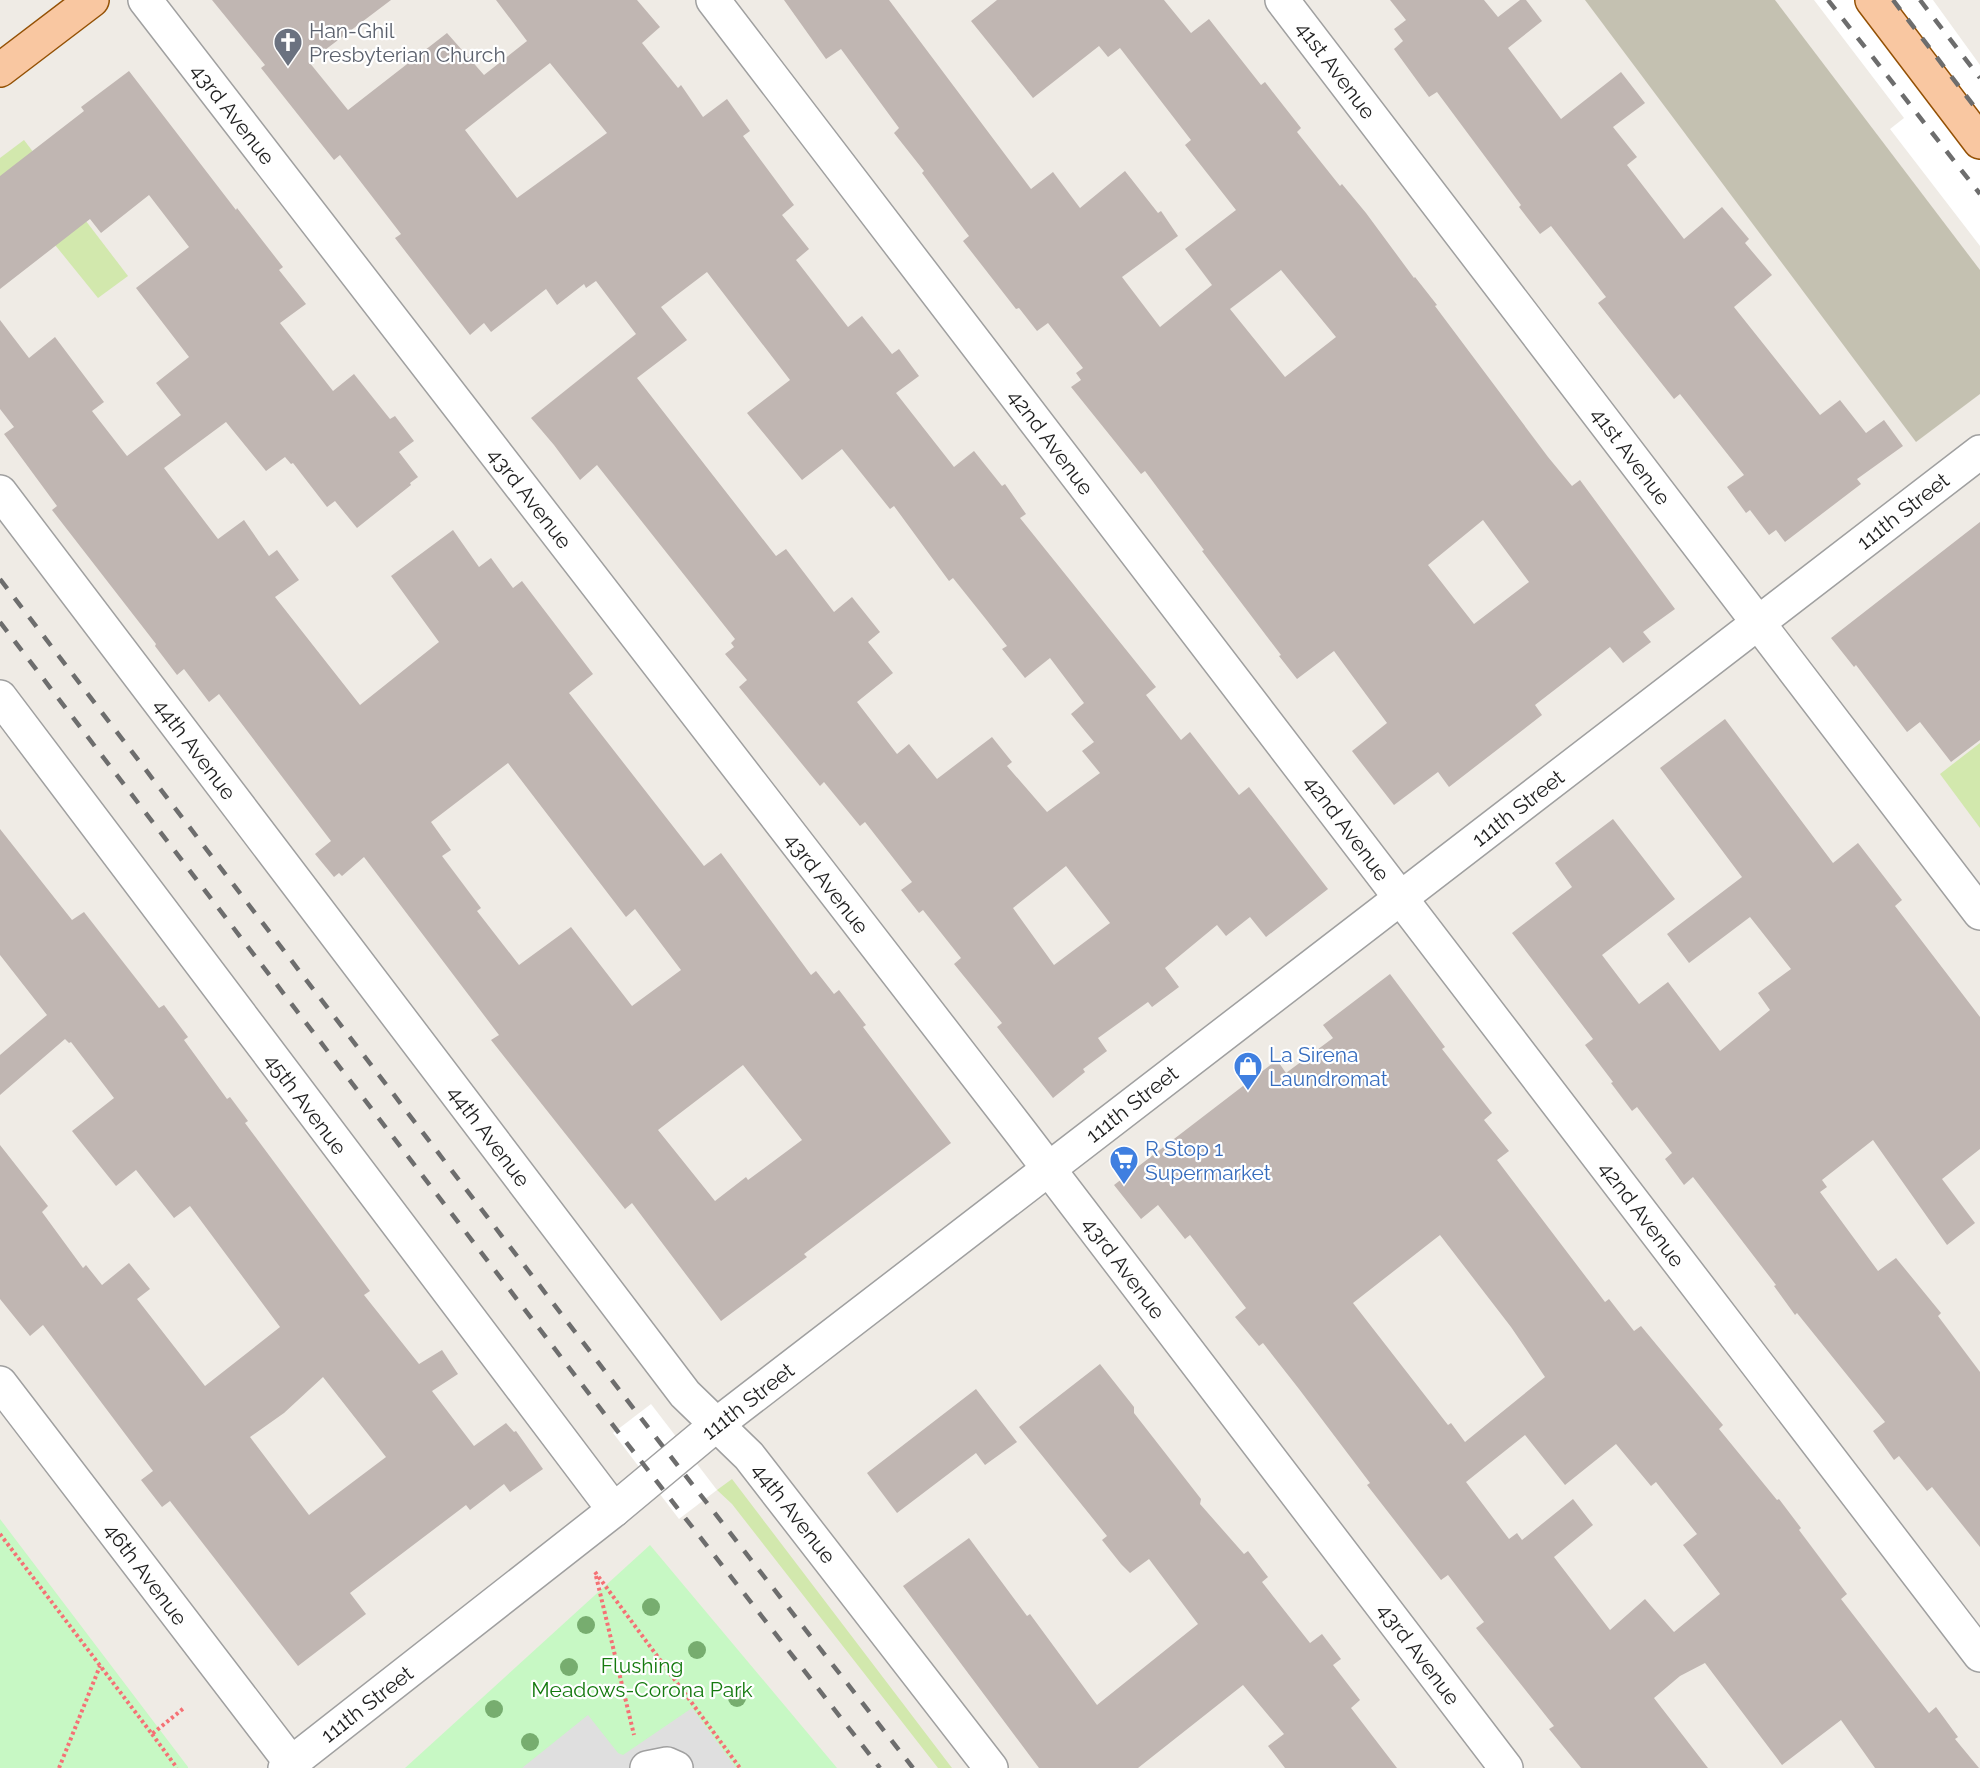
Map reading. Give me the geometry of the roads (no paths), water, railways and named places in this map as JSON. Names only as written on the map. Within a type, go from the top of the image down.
[{"type":"main road","points":[[0,70],[92,0]]},
{"type":"main road","points":[[1872,0],[1980,142]]},
{"type":"street","name":"43rd Avenue","points":[[145,0],[1048,1169],[1506,1768]]},
{"type":"street","name":"42nd Avenue","points":[[713,0],[1980,1655]]},
{"type":"street","name":"41st Avenue","points":[[1282,0],[1980,913]]},
{"type":"street","name":"111th Street","points":[[290,1767],[614,1510],[716,1425],[1980,452]]},
{"type":"street","name":"44th Avenue","points":[[0,492],[685,1394],[749,1456],[991,1768]]},
{"type":"street","name":"45th Avenue","points":[[0,698],[614,1510]]},
{"type":"street","name":"46th Avenue","points":[[0,1383],[290,1767]]},
{"type":"street","points":[[641,1756],[676,1768]]},
{"type":"railway","points":[[1828,0],[1980,194]]},
{"type":"railway","points":[[1893,0],[1980,114]]},
{"type":"railway","points":[[1920,0],[1980,78]]},
{"type":"railway","points":[[0,579],[640,1417],[913,1768]]},
{"type":"railway","points":[[0,622],[619,1433],[880,1768]]},
{"type":"place","name":"Han-Ghil Presbyterian Church","points":[[288,68]]},
{"type":"place","name":"La Sirena Laundromat","points":[[1248,1092]]},
{"type":"place","name":"R Stop 1 Supermarket","points":[[1124,1186]]},
{"type":"park label","name":"Flushing Meadows-Corona Park","points":[[642,1677]]}]
